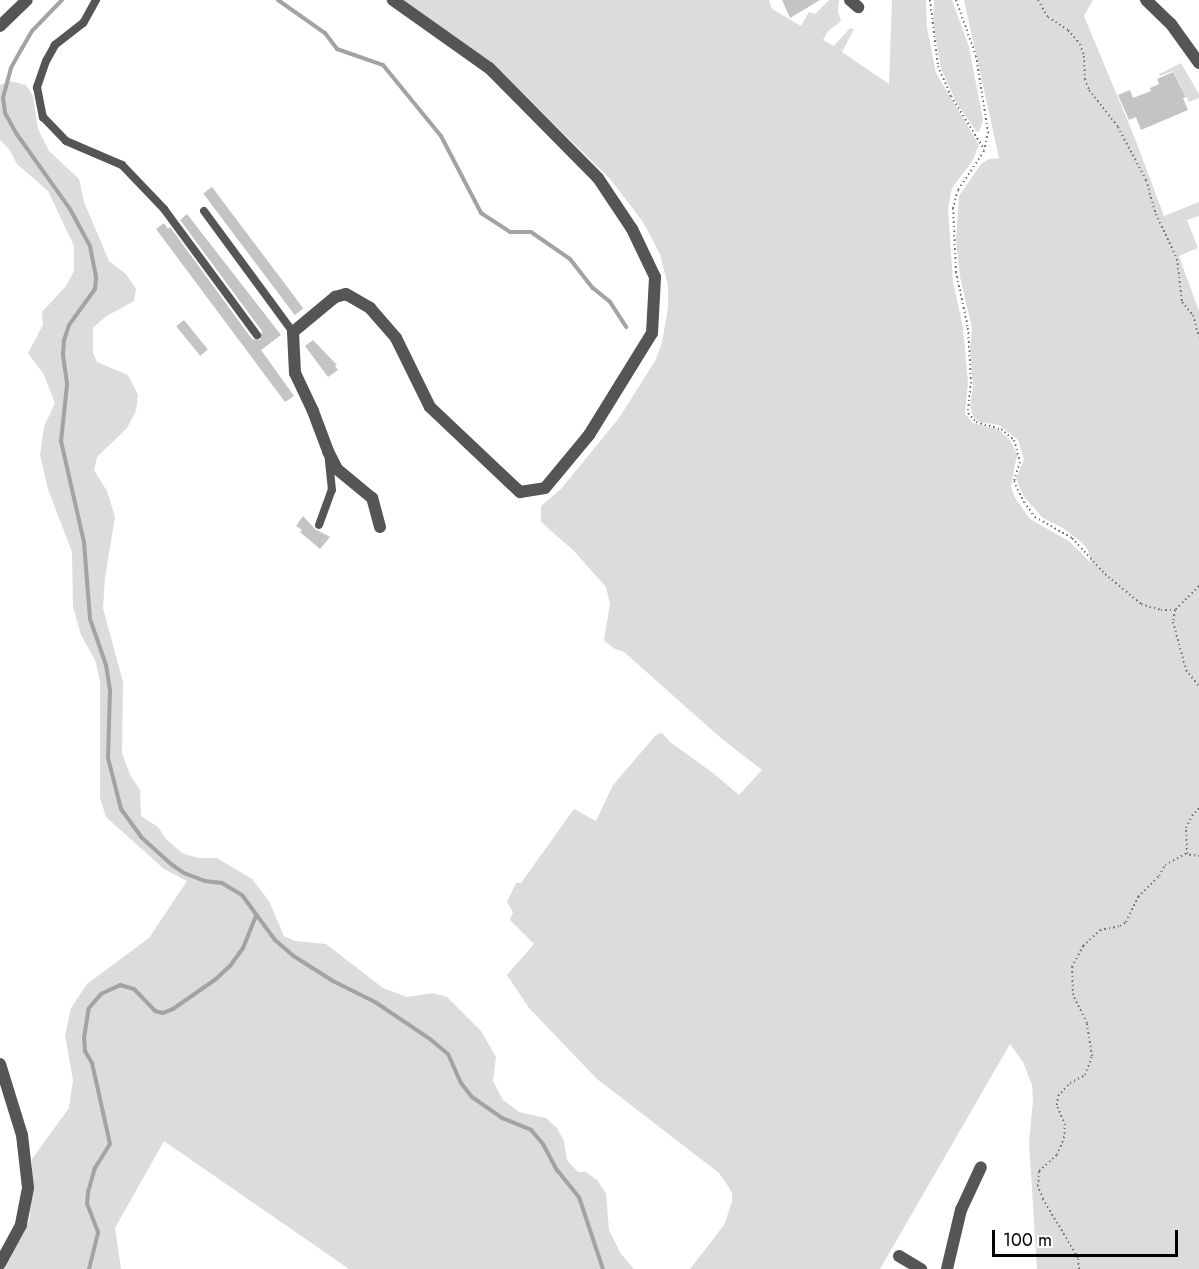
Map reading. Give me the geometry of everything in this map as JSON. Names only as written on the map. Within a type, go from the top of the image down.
[{"type":"street","points":[[0,26],[27,0]]},
{"type":"street","points":[[380,527],[372,498],[337,469],[328,452],[295,373],[292,332],[335,297],[346,294],[370,308],[396,338],[430,407],[520,492],[544,488],[589,435],[652,333],[655,276],[632,229],[598,178],[489,68],[393,0]]},
{"type":"street","points":[[1146,0],[1171,24],[1199,63]]},
{"type":"street","points":[[0,1064],[22,1135],[28,1188],[21,1225],[0,1264]]},
{"type":"street","points":[[947,1269],[961,1210],[981,1167]]},
{"type":"street","points":[[899,1256],[921,1269]]},
{"type":"lane","points":[[96,0],[83,23],[55,45],[46,61],[37,87],[44,117],[66,141],[122,165],[164,209],[257,335]]},
{"type":"lane","points":[[204,212],[292,332]]},
{"type":"lane","points":[[319,525],[332,490],[328,452]]},
{"type":"path","points":[[930,0],[938,66],[951,96],[980,140],[984,151]]},
{"type":"path","points":[[956,0],[976,56],[987,114],[988,132],[984,151],[958,190],[952,208],[956,272],[968,328],[970,382],[968,413],[976,422],[1002,429],[1014,440],[1020,462],[1014,481],[1035,517],[1072,538],[1105,574],[1141,604],[1155,609],[1174,610]]},
{"type":"path","points":[[1038,0],[1048,17],[1068,30],[1080,44],[1084,56],[1085,79],[1089,90],[1118,127],[1146,180],[1156,214],[1177,259],[1182,303],[1193,315],[1199,336]]},
{"type":"path","points":[[1199,586],[1174,610],[1173,622],[1177,645],[1186,669],[1199,686]]},
{"type":"path","points":[[1187,854],[1186,828],[1199,808]]},
{"type":"path","points":[[1079,1269],[1078,1258],[1042,1199],[1038,1186],[1039,1171],[1057,1155],[1065,1138],[1065,1125],[1056,1106],[1058,1096],[1070,1083],[1085,1075],[1092,1056],[1087,1023],[1073,995],[1072,967],[1089,939],[1104,927],[1123,924],[1138,897],[1159,876],[1163,867],[1187,854],[1199,856]]},
{"type":"shaded area","points":[[400,0],[769,0],[772,9],[801,26],[809,12],[815,14],[829,0],[839,0],[838,11],[841,21],[828,31],[823,40],[834,46],[850,28],[854,29],[842,52],[889,84],[892,0],[926,0],[927,28],[936,73],[979,145],[973,160],[952,188],[948,208],[953,282],[963,327],[968,382],[965,414],[973,423],[998,429],[1010,440],[1017,455],[1011,486],[1014,496],[1030,519],[1070,542],[1091,563],[1088,550],[1081,542],[1063,528],[1043,518],[1024,497],[1016,479],[1024,459],[1018,440],[999,425],[979,422],[973,416],[970,407],[973,386],[970,351],[972,328],[960,277],[956,240],[959,196],[981,164],[989,159],[999,158],[964,0],[1093,0],[1084,16],[1134,136],[1164,216],[1199,202],[1199,216],[1187,220],[1198,248],[1179,256],[1199,311],[1199,1269],[1037,1269],[1029,1142],[1033,1101],[1032,1085],[1023,1062],[1010,1044],[880,1269],[690,1269],[724,1225],[732,1202],[732,1193],[728,1186],[719,1173],[597,1079],[529,1008],[507,975],[534,944],[510,920],[513,912],[507,902],[516,883],[521,883],[574,809],[596,821],[613,785],[656,735],[662,733],[670,742],[739,795],[762,770],[722,739],[624,652],[613,648],[604,640],[610,604],[606,587],[574,551],[541,522],[541,506],[561,489],[619,418],[655,361],[662,343],[668,307],[668,286],[660,254],[643,222],[611,180],[490,61]]},
{"type":"shaded area","points":[[934,0],[952,0],[969,47],[983,120],[979,132],[956,102],[941,68],[933,24]]},
{"type":"shaded area","points":[[1181,63],[1199,94],[1199,98],[1189,102],[1173,71],[1160,76],[1159,74]]},
{"type":"shaded area","points":[[10,81],[26,85],[33,96],[38,129],[49,151],[79,179],[84,202],[109,261],[126,274],[136,289],[134,301],[105,317],[93,328],[93,353],[97,362],[128,375],[138,395],[136,411],[127,428],[97,457],[94,470],[107,491],[115,517],[105,578],[103,608],[123,682],[122,753],[130,775],[140,790],[141,816],[158,827],[166,839],[182,853],[198,858],[217,858],[252,879],[269,901],[284,936],[295,941],[326,944],[383,988],[407,997],[433,993],[447,997],[481,1031],[496,1057],[493,1081],[503,1100],[519,1112],[546,1118],[557,1128],[564,1141],[567,1160],[578,1172],[586,1172],[597,1180],[606,1193],[609,1230],[621,1254],[634,1269],[349,1269],[164,1141],[115,1228],[121,1269],[5,1269],[29,1221],[32,1159],[69,1108],[73,1080],[65,1035],[71,1008],[87,984],[149,938],[187,881],[164,869],[106,817],[100,798],[100,681],[95,660],[81,635],[73,607],[72,552],[48,489],[40,455],[44,427],[55,403],[44,375],[28,353],[43,325],[42,312],[66,286],[74,271],[74,246],[48,191],[17,164],[9,149],[0,140],[0,85]]},
{"type":"building","points":[[782,0],[820,0],[790,18]]},
{"type":"building","points":[[1173,72],[1186,97],[1183,98],[1188,110],[1141,130],[1136,117],[1129,120],[1118,95],[1130,90],[1133,98],[1151,91],[1150,88],[1159,84],[1157,79]]},
{"type":"building","points":[[212,187],[303,308],[295,315],[203,194]]},
{"type":"building","points":[[187,214],[281,335],[261,350],[294,396],[285,402],[156,229],[164,223],[168,229],[170,227],[252,339],[260,340],[262,331],[180,220]]},
{"type":"building","points":[[184,320],[208,350],[200,356],[176,326]]},
{"type":"building","points":[[313,340],[337,365],[335,366],[338,370],[328,377],[305,346]]},
{"type":"building","points":[[303,516],[315,529],[330,537],[320,549],[296,526]]},
{"type":"waterway","points":[[62,0],[32,31],[11,68],[3,98],[5,113],[16,133],[70,209],[90,246],[96,278],[95,289],[69,325],[64,340],[63,355],[67,385],[61,441],[84,542],[90,619],[106,665],[110,691],[108,758],[121,809],[141,837],[171,864],[184,873],[205,881],[222,883],[242,895],[275,940],[292,955],[333,981],[375,1002],[430,1039],[448,1054],[461,1083],[472,1097],[502,1118],[531,1130],[543,1144],[557,1170],[579,1197],[603,1269]]},
{"type":"waterway","points":[[278,0],[325,33],[337,49],[383,65],[441,136],[481,213],[510,232],[531,232],[570,259],[593,288],[610,302],[626,327]]},
{"type":"waterway","points":[[89,1269],[98,1232],[87,1204],[88,1192],[95,1168],[110,1144],[92,1063],[85,1051],[84,1038],[89,1008],[101,994],[120,985],[134,989],[155,1011],[163,1013],[173,1009],[216,979],[230,966],[243,948],[256,915]]}]
